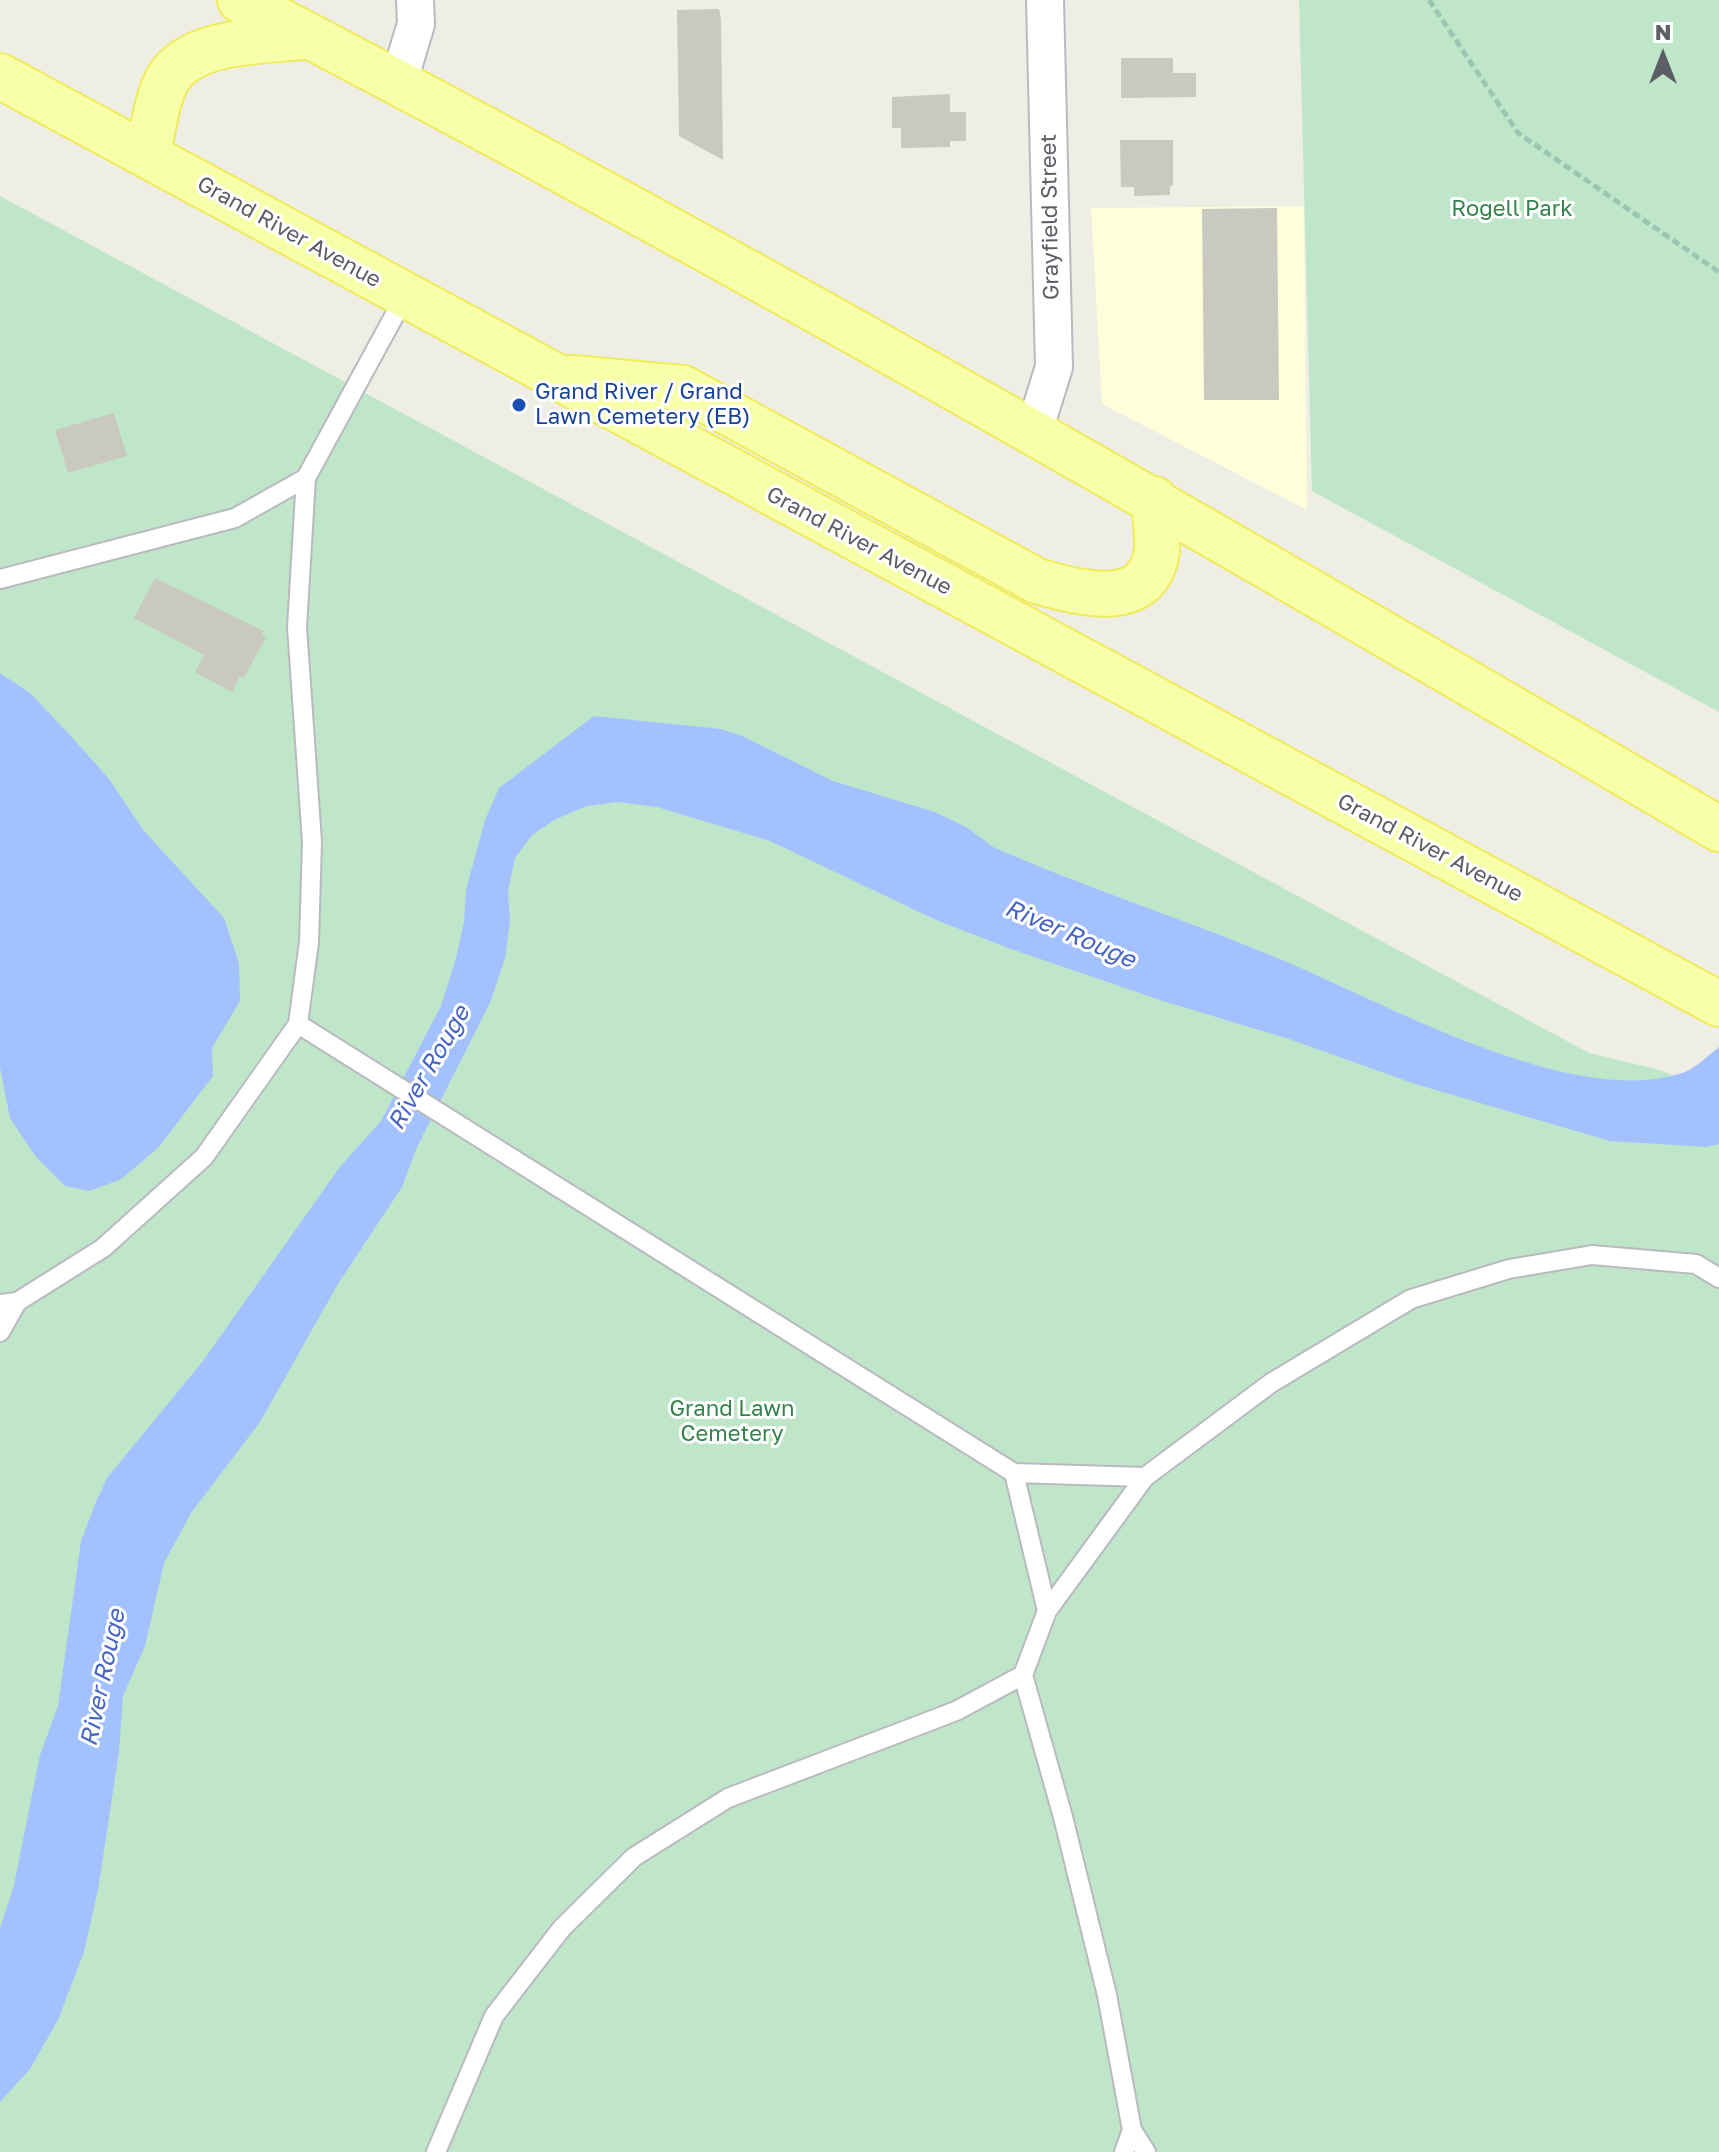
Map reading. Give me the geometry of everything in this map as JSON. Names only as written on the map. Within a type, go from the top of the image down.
[{"type":"main road","points":[[240,0],[1034,431],[1719,829]]},
{"type":"main road","points":[[148,155],[168,78],[182,63],[217,49],[309,36]]},
{"type":"main road","name":"Grand River Avenue","points":[[0,76],[1719,1004]]},
{"type":"main road","points":[[554,376],[683,388],[1037,581],[1090,595],[1122,593],[1141,583],[1151,569],[1157,550],[1154,499]]},
{"type":"street","points":[[398,84],[416,24],[415,0]]},
{"type":"street","name":"Grayfield Street","points":[[1034,431],[1054,367],[1045,0]]},
{"type":"lane","points":[[0,1332],[9,1303],[103,1248],[204,1157],[298,1024],[309,942],[312,842],[297,627],[306,478],[405,296]]},
{"type":"lane","points":[[0,579],[235,518],[306,478]]},
{"type":"lane","points":[[298,1024],[1014,1473],[1145,1477]]},
{"type":"lane","points":[[1146,2152],[1132,2130],[1107,1995],[1063,1817],[1023,1675],[1047,1611],[1145,1477],[1271,1383],[1411,1299],[1509,1269],[1592,1255],[1696,1264],[1719,1278]]},
{"type":"lane","points":[[1014,1473],[1047,1611]]},
{"type":"lane","points":[[436,2152],[494,2016],[562,1928],[634,1857],[728,1798],[956,1711],[1023,1675]]},
{"type":"lane","points":[[1124,2152],[1132,2130]]},
{"type":"path","points":[[1429,0],[1518,133],[1719,272]]},
{"type":"shaded area","points":[[1304,206],[1307,510],[1102,404],[1091,208]]},
{"type":"green space","name":"Rogell Park","points":[[1299,0],[1719,0],[1719,712],[1312,491]]},
{"type":"green space","name":"Grand Lawn Cemetery","points":[[0,196],[1589,1053],[1660,1070],[1719,1095],[1719,2152],[0,2152]]},
{"type":"water","points":[[0,673],[30,693],[71,736],[109,779],[144,831],[224,918],[239,963],[240,1001],[212,1048],[213,1076],[158,1148],[120,1180],[89,1191],[65,1186],[36,1157],[10,1118],[0,1068]]},
{"type":"water","name":"River Rouge","points":[[594,716],[721,729],[742,736],[833,781],[935,812],[968,828],[993,847],[1033,864],[1247,946],[1422,1023],[1534,1065],[1589,1077],[1640,1080],[1685,1072],[1719,1047],[1719,1144],[1706,1147],[1610,1141],[1415,1084],[1289,1039],[1163,1001],[1008,948],[936,920],[770,841],[657,807],[618,802],[587,806],[556,819],[532,835],[515,858],[508,891],[510,921],[505,958],[490,1003],[417,1147],[402,1187],[338,1284],[260,1422],[191,1513],[164,1563],[145,1646],[123,1696],[119,1752],[98,1890],[84,1952],[58,2020],[30,2069],[0,2102],[0,1928],[14,1885],[40,1755],[58,1706],[81,1541],[96,1502],[107,1478],[203,1361],[339,1168],[381,1121],[441,1006],[464,922],[466,890],[485,820],[499,788]]},
{"type":"building","points":[[719,9],[723,160],[679,136],[677,10]]},
{"type":"building","points":[[1121,58],[1173,58],[1173,73],[1196,73],[1196,97],[1121,98]]},
{"type":"building","points":[[950,94],[950,112],[966,112],[966,141],[950,141],[950,147],[901,148],[901,128],[892,128],[892,97]]},
{"type":"building","points":[[1120,140],[1173,140],[1173,186],[1170,186],[1170,195],[1134,196],[1134,187],[1121,187]]},
{"type":"building","points":[[1277,208],[1279,400],[1204,400],[1202,209]]},
{"type":"building","points":[[114,413],[127,456],[68,473],[55,430]]},
{"type":"building","points":[[155,578],[264,631],[262,635],[266,637],[244,678],[240,676],[232,692],[195,672],[204,655],[134,618]]},
{"type":"place","name":"Grand River / Grand Lawn Cemetery (EB)","points":[[519,405]]}]
